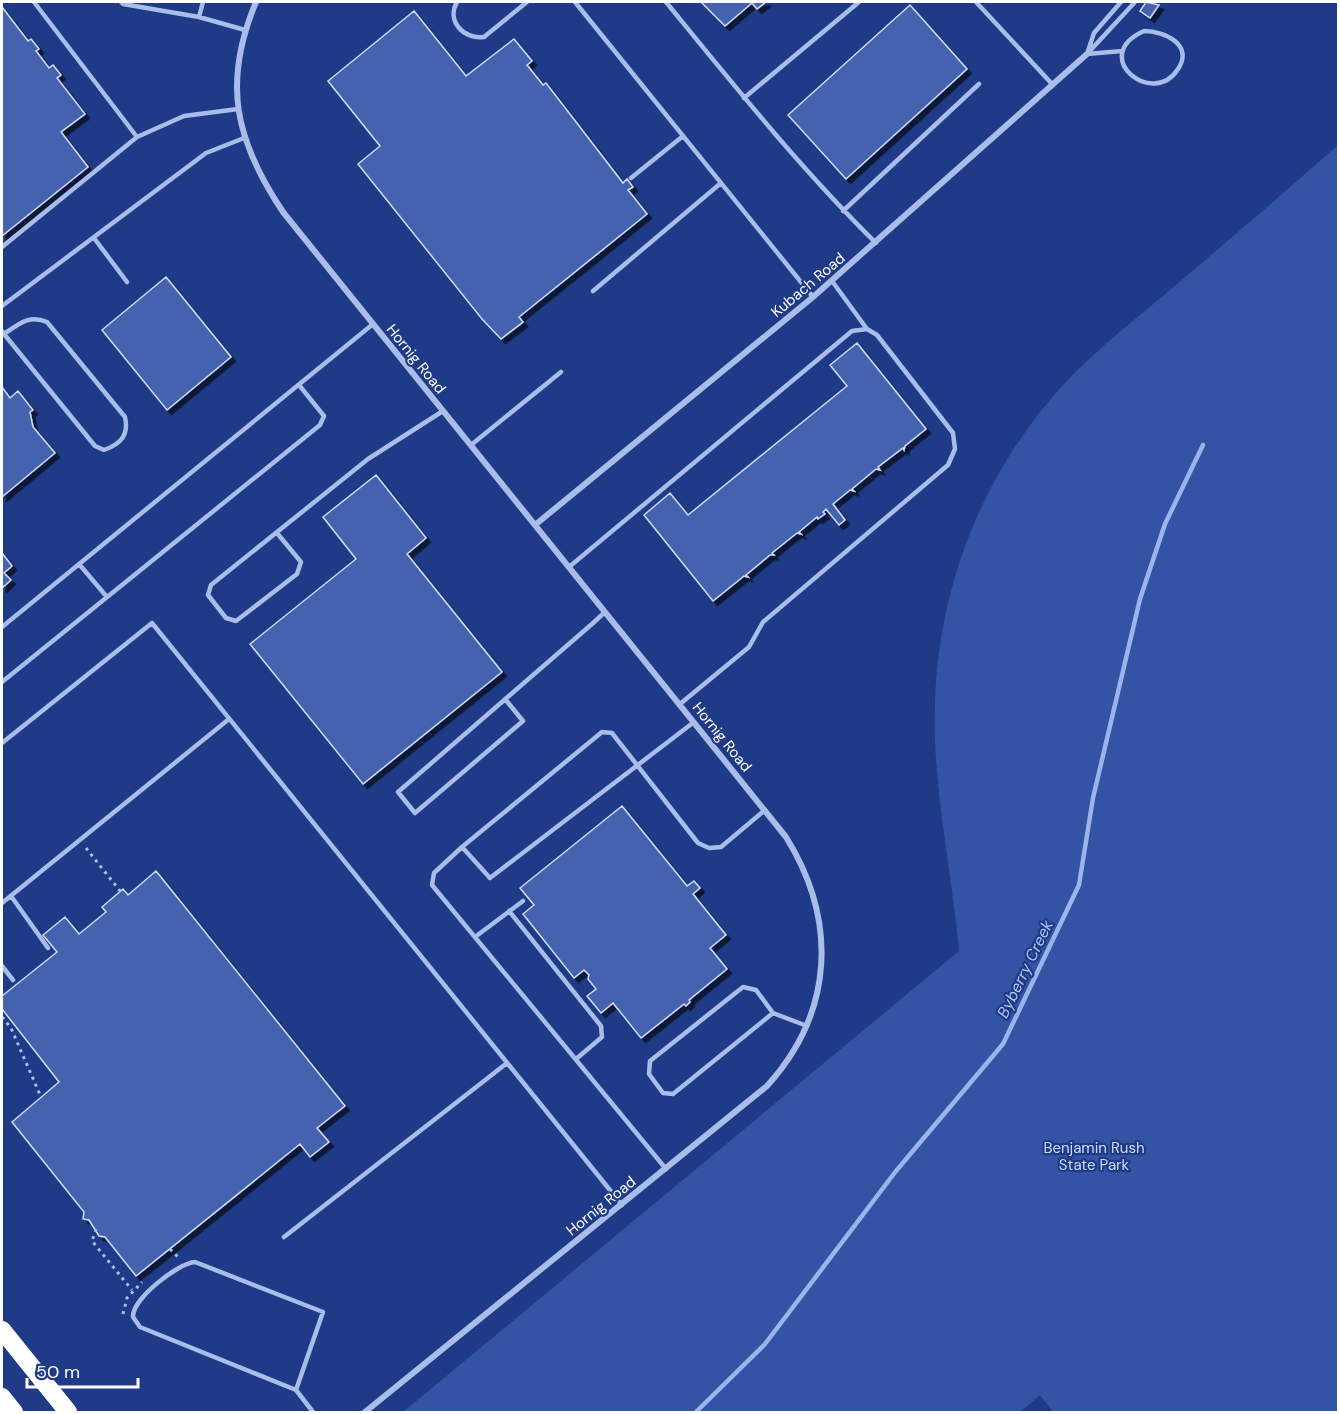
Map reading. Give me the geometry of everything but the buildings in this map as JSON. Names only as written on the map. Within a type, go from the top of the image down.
[{"type":"highway","points":[[2,1330],[68,1413]]},
{"type":"highway","points":[[2,1397],[14,1413]]},
{"type":"street","name":"Hornig Road","points":[[256,2],[245,30],[237,78],[238,109],[244,138],[254,165],[283,212],[765,810],[798,856],[819,915],[820,977],[807,1026],[791,1056],[767,1086],[364,1413]]},
{"type":"street","name":"Kubach Road","points":[[535,525],[832,281],[1087,54]]},
{"type":"lane","points":[[34,2],[136,137]]},
{"type":"lane","points":[[121,2],[199,17],[245,30]]},
{"type":"lane","points":[[199,17],[203,2]]},
{"type":"lane","points":[[457,2],[452,9],[455,22],[466,36],[476,39],[484,37],[527,2]]},
{"type":"lane","points":[[575,2],[813,297]]},
{"type":"lane","points":[[666,2],[744,98],[843,211],[876,243]]},
{"type":"lane","points":[[744,98],[859,2]]},
{"type":"lane","points":[[976,2],[1053,85]]},
{"type":"lane","points":[[1087,54],[1094,33],[1121,2]]},
{"type":"lane","points":[[1087,54],[1135,2]]},
{"type":"lane","points":[[1087,54],[1122,51],[1133,36],[1144,31],[1156,31],[1167,34],[1177,41],[1183,53],[1182,64],[1175,74],[1162,82],[1143,83],[1132,77],[1124,67],[1122,51]]},
{"type":"lane","points":[[843,211],[979,84]]},
{"type":"lane","points":[[2,247],[136,137],[184,116],[238,109]]},
{"type":"lane","points":[[632,178],[683,136]]},
{"type":"lane","points":[[2,306],[206,153],[244,138]]},
{"type":"lane","points":[[593,291],[721,183]]},
{"type":"lane","points":[[94,238],[127,282]]},
{"type":"lane","points":[[680,704],[749,647],[763,622],[948,465],[955,449],[953,433],[877,335],[867,329],[832,281]]},
{"type":"lane","points":[[37,318],[47,322],[125,417],[128,429],[124,437],[115,446],[105,450],[95,446],[3,332],[25,319],[37,318]]},
{"type":"lane","points":[[2,627],[373,324]]},
{"type":"lane","points":[[569,567],[852,331],[867,329]]},
{"type":"lane","points":[[471,445],[561,372]]},
{"type":"lane","points":[[2,682],[320,425],[324,416],[299,385]]},
{"type":"lane","points":[[277,533],[301,562],[297,574],[236,621],[226,618],[208,595],[211,585],[368,459],[443,411]]},
{"type":"lane","points":[[79,564],[107,597]]},
{"type":"lane","points":[[505,699],[523,721],[415,813],[398,792],[505,699],[606,612]]},
{"type":"lane","points":[[2,743],[152,623],[622,1205]]},
{"type":"lane","points":[[2,903],[229,718]]},
{"type":"lane","points":[[462,848],[490,878],[694,722]]},
{"type":"lane","points":[[666,1169],[432,885],[434,873],[602,732],[612,733],[698,843],[709,848],[721,847],[765,810]]},
{"type":"lane","points":[[11,896],[48,948]]},
{"type":"lane","points":[[475,937],[523,901]]},
{"type":"lane","points":[[509,911],[601,1026],[602,1037],[576,1059]]},
{"type":"lane","points":[[2,966],[13,980]]},
{"type":"lane","points":[[773,1013],[673,1094],[663,1093],[649,1074],[650,1061],[744,987],[756,990],[773,1013],[807,1026]]},
{"type":"lane","points":[[284,1237],[507,1063]]},
{"type":"lane","points":[[296,1390],[323,1312],[195,1262],[184,1263],[135,1304],[132,1310],[135,1323],[147,1331],[296,1390],[313,1413]]},
{"type":"path","points":[[79,840],[120,891]]},
{"type":"path","points":[[2,1017],[11,1028],[41,1097]]},
{"type":"path","points":[[96,1229],[92,1241],[132,1290]]},
{"type":"path","points":[[170,1249],[184,1263]]},
{"type":"green space","name":"Benjamin Rush State Park","points":[[1338,145],[1338,1412],[1053,1412],[1040,1395],[1020,1412],[403,1412],[959,951],[939,797],[935,705],[938,661],[945,617],[970,533],[988,493],[1035,418],[1077,370]]},
{"type":"waterway","name":"Byberry Creek","points":[[696,1412],[765,1344],[896,1171],[1003,1044],[1079,885],[1093,798],[1140,599],[1165,524],[1203,445]]}]
